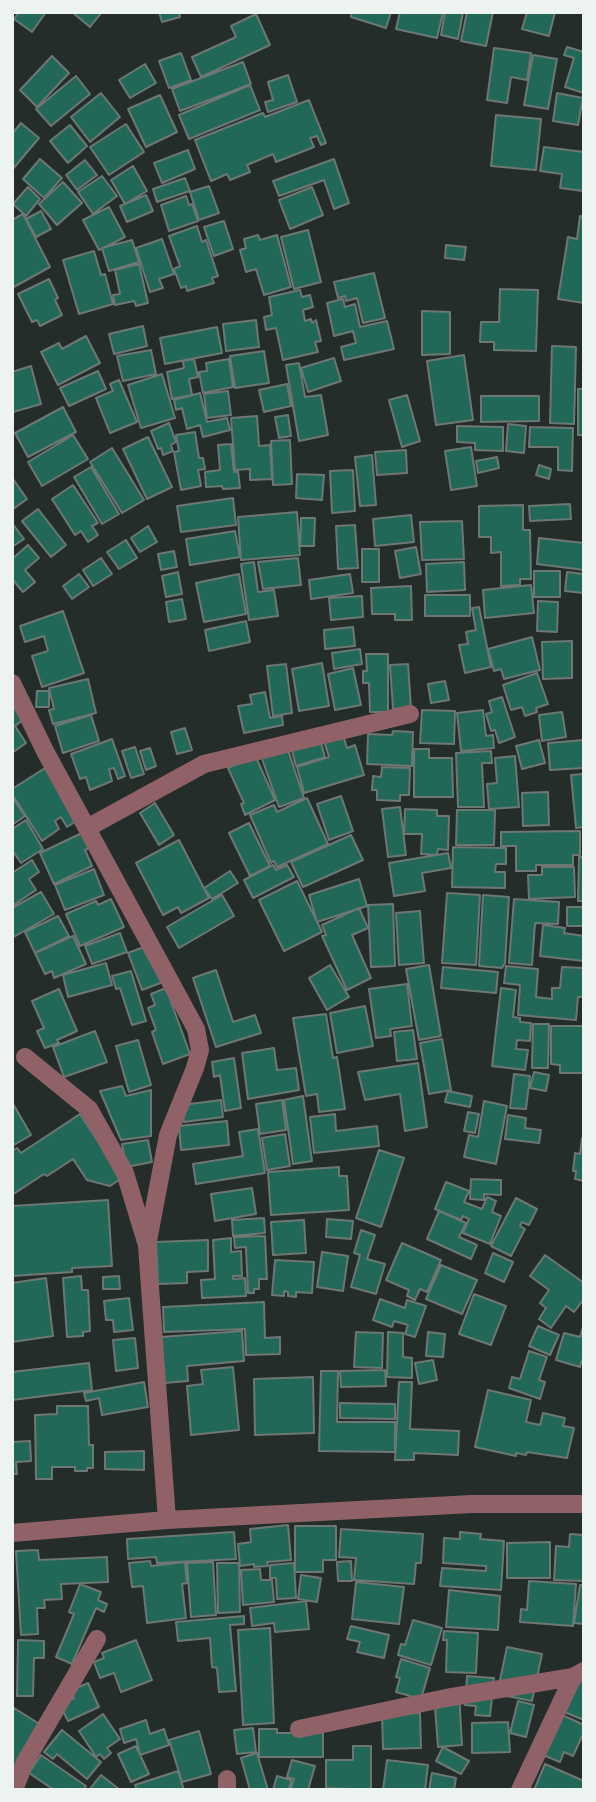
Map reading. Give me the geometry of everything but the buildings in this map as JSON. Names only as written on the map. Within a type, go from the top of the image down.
[{"type":"street","points":[[12,683],[45,751],[196,1029],[200,1050],[168,1135],[147,1246]]},
{"type":"street","points":[[87,828],[204,764],[410,714]]},
{"type":"street","points":[[25,1057],[89,1109],[125,1173],[147,1246],[167,1520]]},
{"type":"street","points":[[12,1533],[167,1520],[472,1504],[584,1504]]},
{"type":"street","points":[[14,1790],[25,1762],[97,1639]]},
{"type":"street","points":[[299,1729],[578,1674]]},
{"type":"street","points":[[520,1790],[578,1674]]}]
